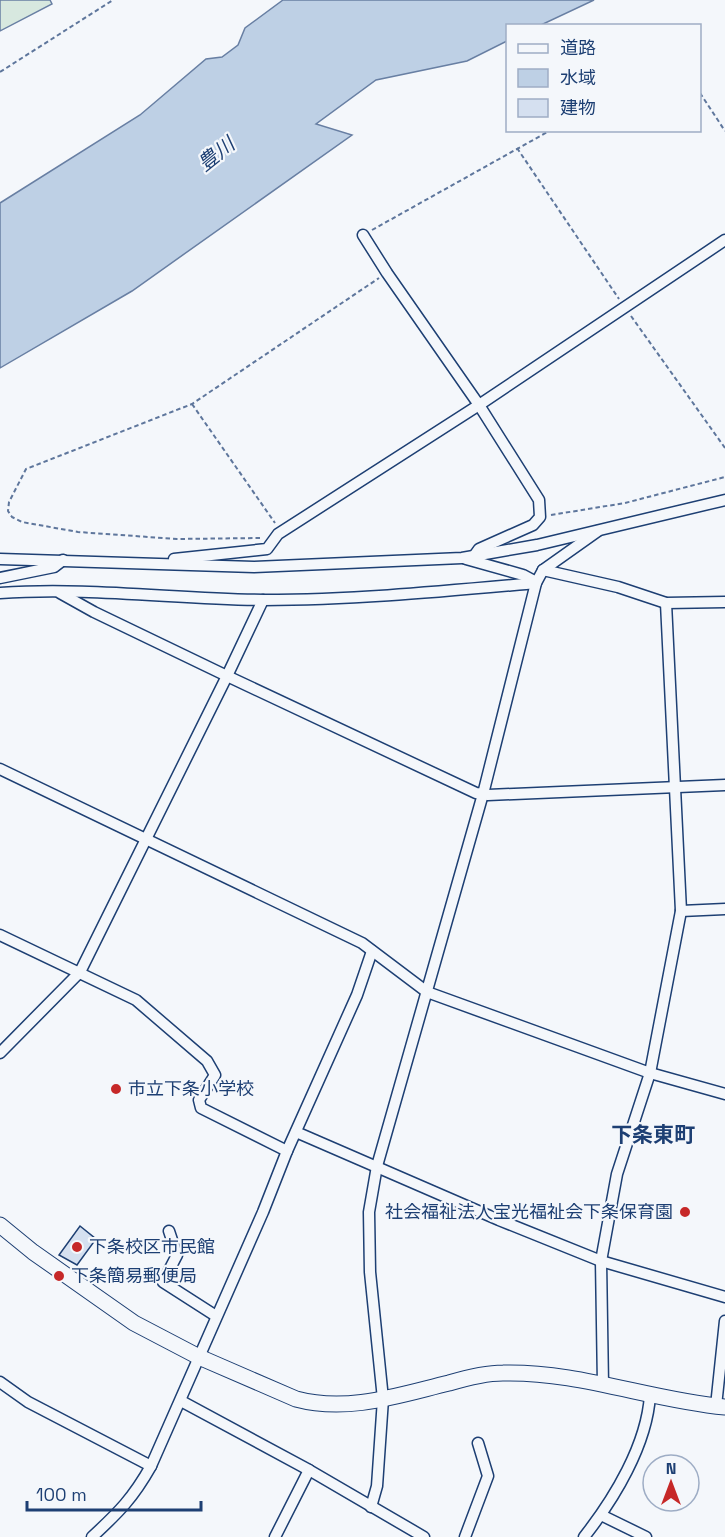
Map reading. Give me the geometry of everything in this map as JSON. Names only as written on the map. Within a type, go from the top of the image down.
[{"type":"street","points":[[363,235],[479,405],[539,500],[540,517],[533,525],[479,549],[474,556]]},
{"type":"street","points":[[159,563],[177,558],[267,549],[278,534],[479,405],[725,240]]},
{"type":"street","points":[[0,559],[254,567],[462,558],[598,531],[725,501]]},
{"type":"street","points":[[371,1507],[377,1486],[383,1399],[370,1272],[369,1212],[377,1166],[483,794],[536,583],[543,570],[598,531]]},
{"type":"street","points":[[462,558],[523,575],[536,583]]},
{"type":"street","points":[[0,578],[54,567],[63,560]]},
{"type":"street","points":[[543,570],[618,587],[666,603],[725,602]]},
{"type":"street","points":[[0,593],[60,592],[263,600],[361,598],[536,583]]},
{"type":"street","points":[[60,592],[94,612],[476,793],[725,785]]},
{"type":"street","points":[[0,1053],[80,972],[263,600]]},
{"type":"street","points":[[603,1385],[601,1261],[617,1174],[650,1073],[681,911],[666,603]]},
{"type":"street","points":[[0,769],[362,943],[427,992],[650,1073],[725,1094]]},
{"type":"street","points":[[681,911],[725,909]]},
{"type":"street","points":[[0,935],[136,1000],[207,1061],[215,1075],[199,1100],[201,1108],[287,1151]]},
{"type":"street","points":[[92,1537],[117,1515],[136,1493],[151,1466],[357,995],[372,951]]},
{"type":"street","points":[[296,1132],[499,1220],[601,1261],[725,1297]]},
{"type":"street","points":[[0,1225],[134,1323],[199,1358],[296,1399],[315,1404],[337,1406],[383,1399],[469,1377],[500,1373],[556,1376],[650,1395],[721,1406],[725,1321]]},
{"type":"street","points":[[169,1231],[177,1255],[163,1282],[216,1317]]},
{"type":"street","points":[[0,1382],[28,1402],[151,1466]]},
{"type":"street","points":[[584,1537],[601,1515],[638,1448],[650,1407],[650,1395]]},
{"type":"street","points":[[181,1401],[309,1470],[371,1507],[408,1533],[424,1537]]},
{"type":"street","points":[[465,1537],[488,1476],[478,1443]]},
{"type":"street","points":[[275,1537],[309,1470]]},
{"type":"street","points":[[601,1515],[646,1537]]},
{"type":"path","points":[[0,72],[113,0]]},
{"type":"path","points":[[701,96],[725,131]]},
{"type":"path","points":[[363,235],[547,132]]},
{"type":"path","points":[[192,404],[266,510],[278,534],[261,538],[177,539],[78,532],[22,522],[12,517],[8,511],[9,502],[26,469],[192,404],[387,273]]},
{"type":"path","points":[[540,517],[625,503],[725,477]]},
{"type":"shaded area","points":[[0,0],[50,0],[52,4],[0,31]]},
{"type":"water","name":"豊川","points":[[283,0],[594,0],[543,24],[506,24],[506,42],[467,61],[376,80],[316,124],[352,135],[132,291],[0,368],[0,203],[140,115],[206,59],[222,57],[238,45],[245,28]]},
{"type":"building","name":"下条校区市民館","points":[[80,1226],[96,1239],[77,1265],[59,1255]]},
{"type":"place","name":"市立下条小学校","points":[[116,1089]]},
{"type":"place","name":"社会福祉法人宝光福祉会下条保育園","points":[[685,1212]]},
{"type":"place","name":"下条校区市民館","points":[[77,1247]]},
{"type":"place","name":"下条簡易郵便局","points":[[59,1276]]},
{"type":"district","name":"下条東町","points":[[653,1135]]}]
